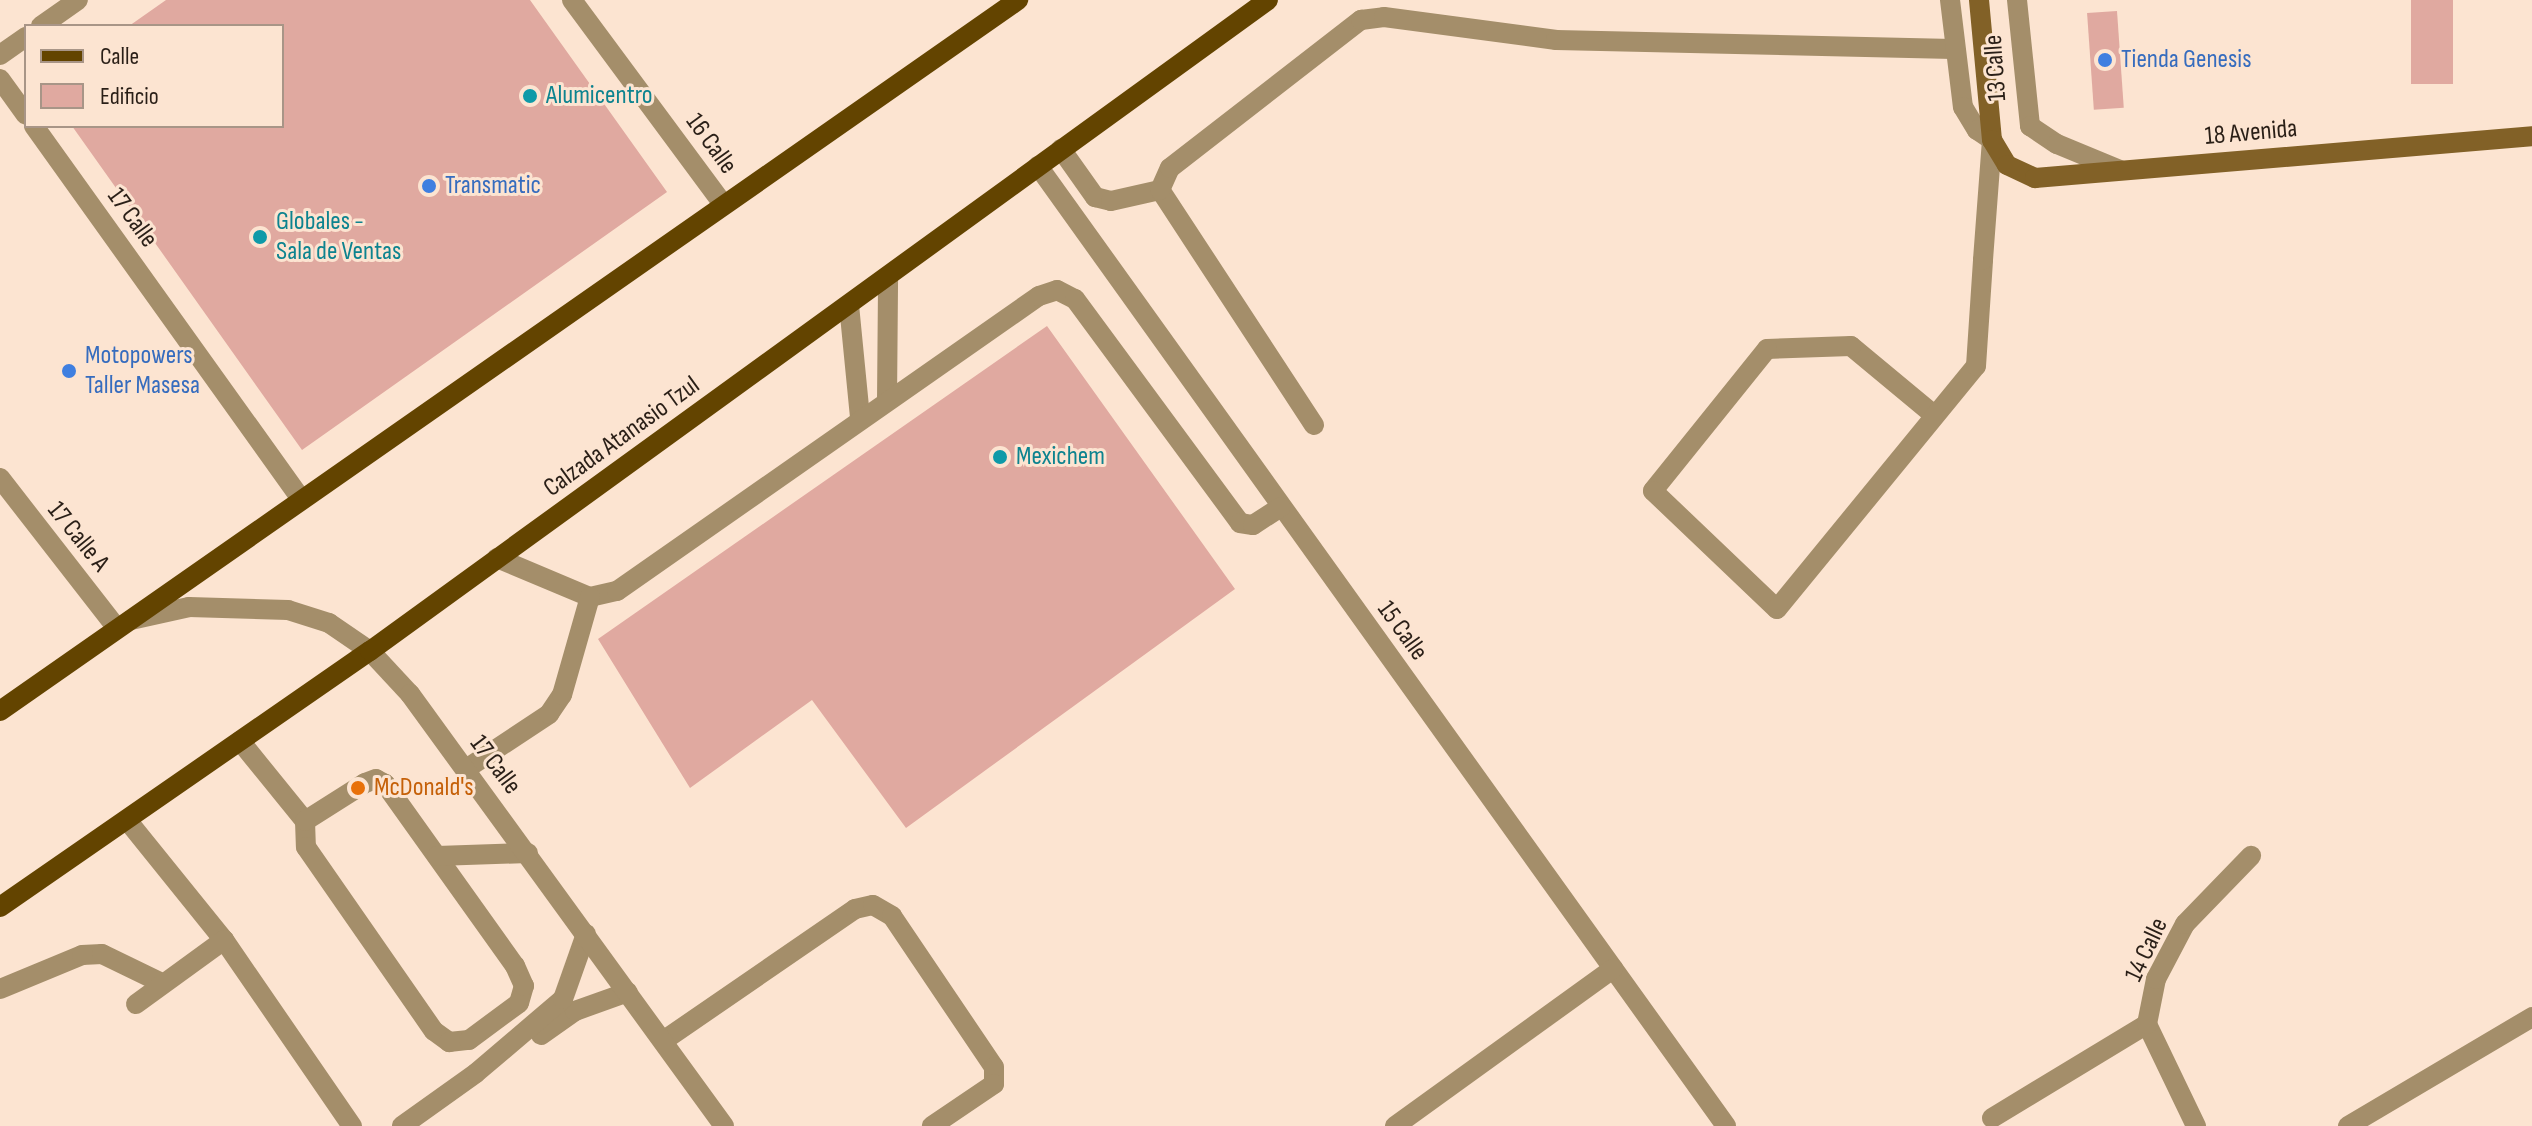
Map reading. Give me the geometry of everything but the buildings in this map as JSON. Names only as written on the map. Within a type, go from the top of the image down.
[{"type":"main road","points":[[0,711],[722,203],[1018,0]]},
{"type":"main road","name":"Calzada Atanasio Tzul","points":[[0,907],[370,651],[1268,0]]},
{"type":"main road","name":"13 Calle","points":[[1980,1],[1992,140]]},
{"type":"main road","name":"18 Avenida","points":[[1992,140],[2007,165],[2035,178],[2532,136]]},
{"type":"street","points":[[44,24],[78,0]]},
{"type":"street","name":"16 Calle","points":[[572,0],[722,203]]},
{"type":"street","name":"13 Calle","points":[[1934,415],[1851,346],[1767,349],[1653,491],[1777,609],[1976,366],[1992,140],[1977,130],[1963,107],[1953,49],[1950,0]]},
{"type":"street","name":"13 Calle","points":[[2017,0],[2030,126],[2057,144],[2120,170]]},
{"type":"street","points":[[1160,190],[1170,168],[1361,20],[1384,17],[1556,40],[1953,49]]},
{"type":"street","points":[[0,55],[24,38]]},
{"type":"street","points":[[0,79],[24,112]]},
{"type":"street","name":"17 Calle","points":[[35,128],[300,498]]},
{"type":"street","points":[[1061,149],[1095,197],[1111,201],[1160,190]]},
{"type":"street","name":"15 Calle","points":[[1038,166],[1726,1126]]},
{"type":"street","points":[[1160,190],[1314,425]]},
{"type":"street","points":[[887,401],[888,276]]},
{"type":"street","points":[[497,558],[590,597],[617,591],[860,418],[1039,296],[1057,290],[1075,299],[1240,523],[1253,525],[1281,507]]},
{"type":"street","points":[[849,305],[860,418]]},
{"type":"street","name":"17 Calle A","points":[[0,478],[120,624]]},
{"type":"street","points":[[466,769],[549,714],[562,695],[590,597]]},
{"type":"street","name":"17 Calle","points":[[120,624],[189,607],[288,610],[329,623],[370,651],[410,694],[466,769],[724,1126]]},
{"type":"street","points":[[240,741],[305,821],[306,847],[434,1031],[449,1042],[469,1040],[519,1003],[524,986],[515,966],[437,856],[376,779],[305,821]]},
{"type":"street","points":[[127,820],[224,940],[352,1126]]},
{"type":"street","points":[[437,856],[528,853]]},
{"type":"street","name":"14 Calle","points":[[2196,1126],[2147,1024],[2156,979],[2185,924],[2251,856]]},
{"type":"street","points":[[663,1041],[855,909],[873,905],[892,916],[994,1067],[994,1084],[932,1126]]},
{"type":"street","points":[[402,1126],[476,1073],[563,999],[586,934]]},
{"type":"street","points":[[136,1004],[224,940]]},
{"type":"street","points":[[0,989],[82,955],[102,954],[162,983]]},
{"type":"street","points":[[1395,1126],[1613,969]]},
{"type":"street","points":[[476,1073],[503,1063],[575,1011],[628,992]]},
{"type":"street","points":[[2348,1126],[2532,1017]]},
{"type":"street","points":[[1992,1118],[2147,1024]]},
{"type":"place","name":"Tienda Genesis","points":[[2105,60]]},
{"type":"place","name":"Alumicentro","points":[[530,96]]},
{"type":"place","name":"Transmatic","points":[[429,186]]},
{"type":"place","name":"Globales - Sala de Ventas","points":[[260,237]]},
{"type":"place","name":"Motopowers Taller Masesa","points":[[69,371]]},
{"type":"place","name":"Mexichem","points":[[1000,457]]},
{"type":"place","name":"McDonald's","points":[[358,788]]}]
